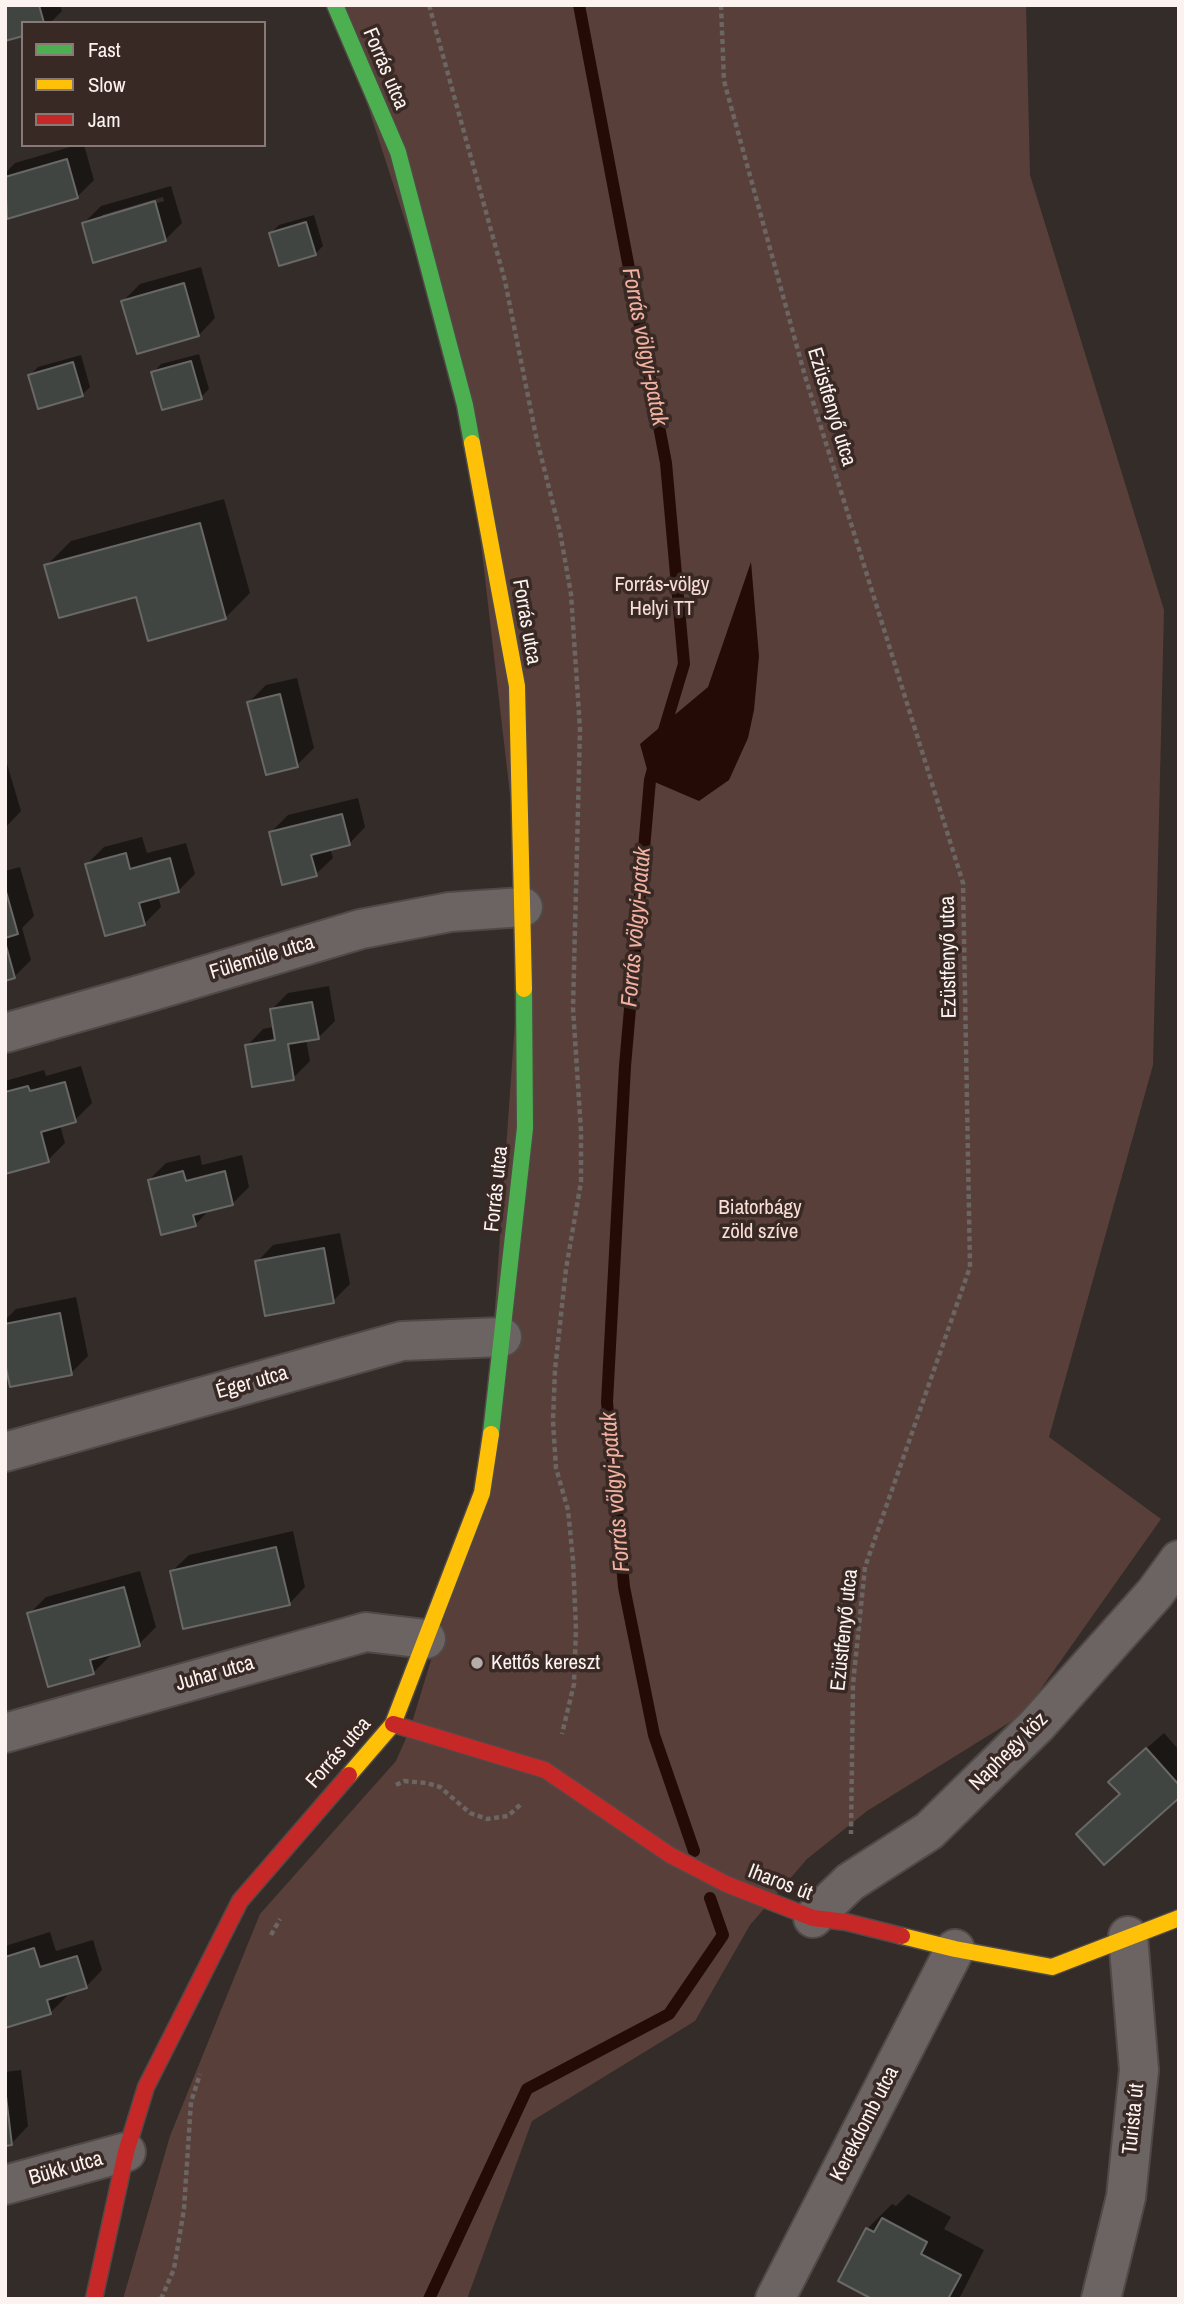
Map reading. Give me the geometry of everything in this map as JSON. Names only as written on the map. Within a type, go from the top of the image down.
[{"type":"street","name":"Forrás utca","points":[[94,2299],[126,2152],[146,2087],[240,1901],[393,1724],[482,1493],[494,1418],[525,1128],[517,685],[465,405],[398,152],[335,5]]},
{"type":"street","name":"Fülemüle utca","points":[[5,1032],[361,929],[450,912],[523,907]]},
{"type":"street","name":"Éger utca","points":[[5,1452],[402,1341],[502,1337]]},
{"type":"street","name":"Naphegy köz","points":[[813,1918],[850,1882],[929,1831],[1037,1726],[1155,1593],[1179,1560]]},
{"type":"street","name":"Juhar utca","points":[[5,1733],[366,1632],[426,1639]]},
{"type":"street","name":"Iharos út","points":[[393,1724],[545,1770],[670,1855],[726,1884],[813,1918],[846,1922],[955,1949],[1052,1967],[1179,1918]]},
{"type":"street","name":"Turista út","points":[[1101,2299],[1126,2197],[1139,2070],[1128,1936]]},
{"type":"street","name":"Kerekdomb utca","points":[[775,2299],[955,1949]]},
{"type":"street","name":"Bükk utca","points":[[5,2185],[126,2152]]},
{"type":"path","name":"Ezüstfenyő utca","points":[[721,5],[723,81],[804,376],[963,883],[970,1267],[865,1567],[853,1684],[850,1882]]},
{"type":"path","points":[[393,1786],[404,1781],[440,1787],[470,1813],[486,1819],[508,1816],[531,1795],[545,1770]]},
{"type":"path","points":[[267,1942],[281,1918]]},
{"type":"path","points":[[161,2299],[174,2269],[184,2209],[191,2102],[203,2064]]},
{"type":"green space","name":"Biatorbágy zöld szíve","points":[[335,5],[1026,5],[1030,175],[1164,610],[1153,1065],[1049,1437],[1161,1519],[1023,1714],[867,1811],[807,1859],[750,1925],[695,2021],[532,2121],[467,2299],[123,2299],[170,2136],[260,1914],[396,1761],[410,1729],[482,1493],[523,907],[465,405]]},
{"type":"shaded area","points":[[751,562],[759,656],[754,710],[748,738],[729,780],[699,801],[650,780],[640,744],[708,687]]},
{"type":"building","points":[[5,5],[39,5],[43,21],[21,21],[21,37],[5,41]]},
{"type":"building","points":[[67,159],[78,198],[7,219],[5,177]]},
{"type":"building","points":[[155,201],[166,241],[93,263],[82,223]]},
{"type":"building","points":[[306,222],[316,255],[279,266],[269,233]]},
{"type":"building","points":[[184,283],[199,336],[137,354],[121,301]]},
{"type":"building","points":[[191,361],[202,399],[162,410],[151,372]]},
{"type":"building","points":[[73,362],[83,396],[38,409],[28,375]]},
{"type":"building","points":[[200,523],[226,619],[148,641],[136,597],[59,618],[44,565]]},
{"type":"building","points":[[280,694],[298,767],[266,775],[247,702]]},
{"type":"building","points":[[342,814],[350,845],[311,855],[317,876],[282,885],[269,832]]},
{"type":"building","points":[[126,853],[130,869],[170,858],[179,892],[139,903],[145,925],[105,936],[85,864]]},
{"type":"building","points":[[5,888],[18,934],[5,938]]},
{"type":"building","points":[[5,942],[15,978],[5,981]]},
{"type":"building","points":[[312,1002],[319,1039],[288,1044],[294,1080],[252,1087],[245,1045],[275,1040],[270,1009]]},
{"type":"building","points":[[65,1082],[76,1122],[41,1132],[49,1162],[5,1174],[5,1092],[28,1086],[30,1091]]},
{"type":"building","points":[[183,1171],[186,1181],[225,1171],[233,1205],[193,1215],[196,1226],[161,1235],[148,1180]]},
{"type":"building","points":[[324,1248],[334,1303],[265,1316],[255,1261]]},
{"type":"building","points":[[60,1313],[72,1375],[10,1387],[5,1363],[5,1324]]},
{"type":"building","points":[[276,1547],[290,1605],[183,1629],[170,1571]]},
{"type":"building","points":[[124,1587],[140,1646],[90,1660],[94,1674],[48,1687],[27,1613]]},
{"type":"building","points":[[1146,1748],[1179,1785],[1179,1798],[1104,1865],[1076,1834],[1120,1794],[1108,1782]]},
{"type":"building","points":[[34,1948],[40,1967],[77,1956],[87,1988],[47,2000],[51,2014],[5,2028],[5,1957]]},
{"type":"building","points":[[5,2088],[12,2145],[5,2146]]},
{"type":"building","points":[[882,2218],[927,2242],[921,2254],[961,2275],[948,2299],[872,2299],[838,2281],[866,2228],[874,2232]]},
{"type":"waterway","name":"Forrás völgyi-patak","points":[[579,5],[666,463],[684,664],[662,737]]},
{"type":"waterway","name":"Forrás völgyi-patak","points":[[654,765],[650,780],[625,1066],[607,1402],[624,1587],[654,1735],[694,1851]]},
{"type":"waterway","points":[[429,2299],[527,2089],[669,2014],[723,1935],[710,1898]]},
{"type":"traffic: fast","points":[[335,5],[398,152],[465,405],[472,443]]},
{"type":"traffic: fast","points":[[491,1434],[525,1128],[524,989]]},
{"type":"traffic: slow","points":[[472,443],[517,686],[524,989]]},
{"type":"traffic: slow","points":[[349,1775],[393,1724],[482,1493],[491,1434]]},
{"type":"traffic: slow","points":[[902,1936],[1052,1967],[1179,1918]]},
{"type":"traffic: jam","points":[[393,1724],[545,1770],[670,1855],[726,1884],[813,1918],[846,1922],[902,1936]]},
{"type":"traffic: jam","points":[[94,2299],[126,2152],[146,2087],[240,1901],[349,1775]]},
{"type":"place","name":"Kettős kereszt","points":[[477,1663]]},
{"type":"park label","name":"Forrás-völgy Helyi TT","points":[[662,597]]}]
